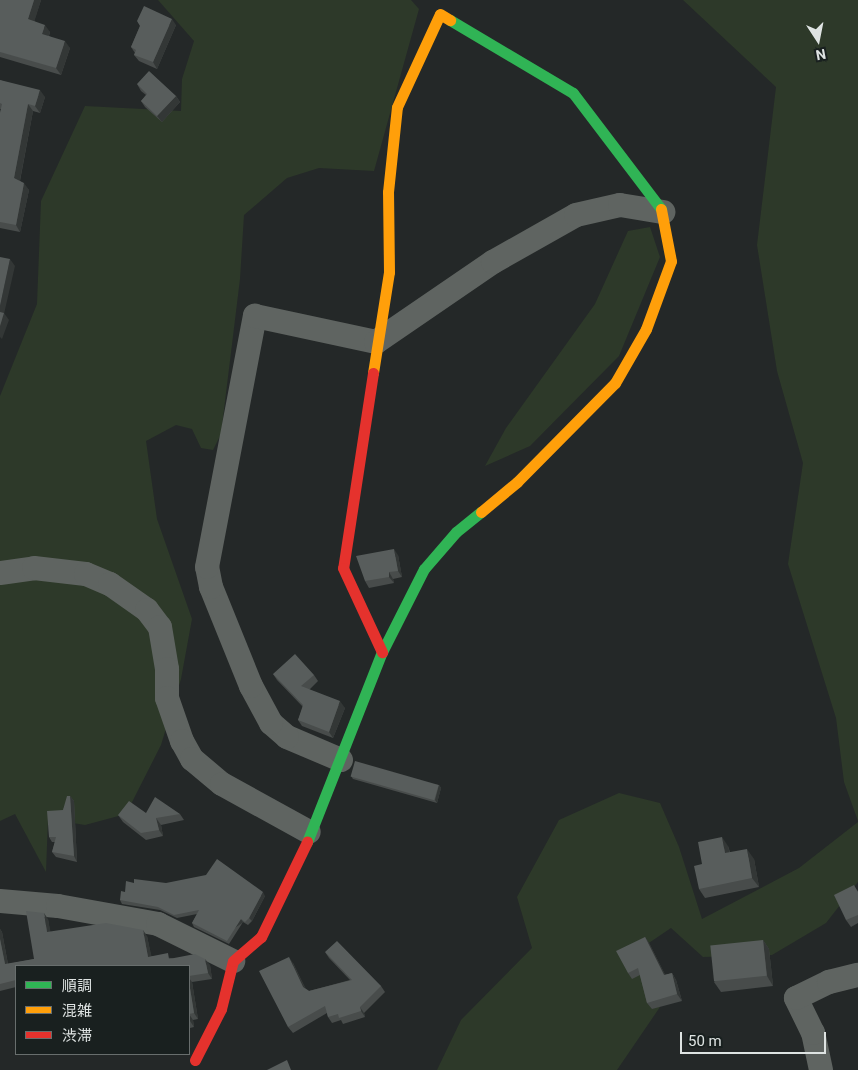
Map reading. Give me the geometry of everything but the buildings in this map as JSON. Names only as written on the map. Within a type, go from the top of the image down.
[{"type":"street","points":[[196,1060],[221,1009],[233,961],[265,930],[289,884],[309,832],[341,760],[382,652],[424,569],[450,540],[517,482],[615,383],[646,329],[671,261],[663,212],[573,93],[440,14],[398,107],[388,192],[389,272],[376,342],[343,568],[382,652]]},
{"type":"street","points":[[341,760],[286,737],[271,723],[251,686],[211,587],[207,567],[255,316],[376,342],[493,262],[576,215],[620,205],[663,212]]},
{"type":"street","points":[[0,572],[34,568],[86,574],[110,584],[147,610],[160,627],[167,668],[167,698],[182,742],[192,759],[222,784],[309,832]]},
{"type":"street","points":[[0,902],[58,906],[158,924],[233,961]]},
{"type":"street","points":[[821,1070],[813,1033],[796,998],[829,982],[858,975]]},
{"type":"green space","points":[[158,0],[411,0],[419,9],[374,171],[319,168],[287,178],[244,215],[240,279],[221,434],[213,450],[201,448],[192,429],[176,425],[146,441],[157,519],[192,619],[181,679],[161,745],[126,814],[85,825],[48,819],[46,872],[15,814],[0,821],[0,396],[37,304],[41,201],[85,106],[181,111],[182,79],[194,41]]},
{"type":"green space","points":[[683,0],[858,0],[858,821],[844,782],[836,718],[788,564],[803,463],[777,371],[757,245],[776,87]]},
{"type":"green space","points":[[650,227],[660,257],[619,356],[530,446],[485,466],[506,428],[595,304],[628,231]]},
{"type":"green space","points":[[619,793],[660,803],[679,847],[702,919],[799,868],[858,822],[858,882],[826,923],[772,955],[703,957],[671,928],[634,953],[660,1007],[617,1070],[437,1070],[461,1020],[532,948],[517,897],[559,820]]},
{"type":"traffic: fast","points":[[450,20],[573,93],[661,209]]},
{"type":"traffic: fast","points":[[307,842],[382,652],[424,569],[456,532],[481,512]]},
{"type":"traffic: slow","points":[[373,373],[389,272],[388,192],[397,107],[440,14],[450,20]]},
{"type":"traffic: slow","points":[[481,512],[517,482],[615,383],[646,329],[671,261],[661,209]]},
{"type":"traffic: jam","points":[[373,373],[343,568],[382,652]]},
{"type":"traffic: jam","points":[[195,1060],[221,1009],[233,961],[261,937],[307,842]]}]
